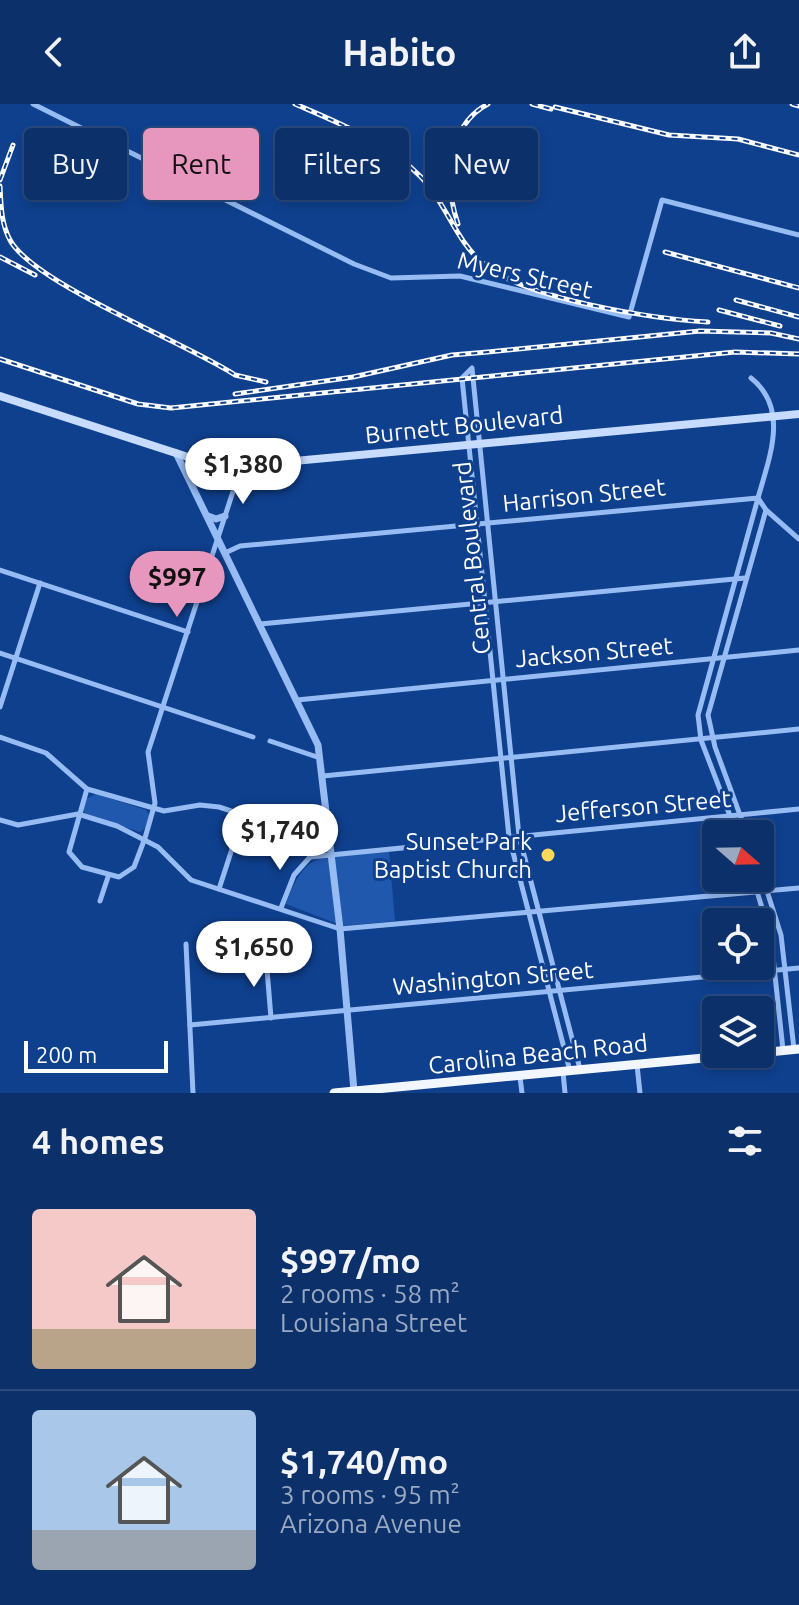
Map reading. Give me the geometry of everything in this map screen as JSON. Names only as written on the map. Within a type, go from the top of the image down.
[{"type":"highway","points":[[774,1052],[796,1049]]},
{"type":"highway","name":"Carolina Beach Road","points":[[334,1093],[702,1058]]},
{"type":"main road","name":"Burnett Boulevard","points":[[0,396],[176,453],[214,464],[241,466],[799,414]]},
{"type":"street","name":"Myers Street","points":[[33,104],[383,276],[398,279],[451,275],[626,317],[631,315],[634,306],[662,200],[799,235]]},
{"type":"street","name":"Central Boulevard","points":[[472,368],[519,836],[559,990],[571,1071],[509,837],[462,378],[472,368]]},
{"type":"street","points":[[731,820],[701,740],[698,712],[771,448],[774,415],[763,389],[751,378]]},
{"type":"street","points":[[176,453],[297,700],[321,758],[354,1091]]},
{"type":"street","points":[[87,789],[71,838],[69,852],[73,860],[108,877],[129,873],[145,838],[153,809],[155,794],[148,752],[241,466]]},
{"type":"street","points":[[758,498],[766,510],[799,539]]},
{"type":"street","name":"Harrison Street","points":[[225,553],[240,546],[758,498]]},
{"type":"street","points":[[742,820],[712,738],[709,707],[766,510]]},
{"type":"street","points":[[206,514],[216,519],[225,516]]},
{"type":"street","points":[[0,570],[188,632]]},
{"type":"street","points":[[260,624],[745,578]]},
{"type":"street","points":[[0,707],[40,583]]},
{"type":"street","name":"Jackson Street","points":[[297,700],[799,650]]},
{"type":"street","points":[[0,653],[253,737]]},
{"type":"street","points":[[323,776],[799,729]]},
{"type":"street","points":[[0,737],[46,753],[87,789],[153,809],[210,805],[286,829],[304,845],[310,857],[294,875],[281,908]]},
{"type":"street","points":[[270,741],[321,758]]},
{"type":"street","name":"Jefferson Street","points":[[310,857],[799,809]]},
{"type":"street","points":[[0,820],[18,825],[78,814],[145,838],[191,880],[340,929],[747,892]]},
{"type":"street","points":[[219,889],[243,815]]},
{"type":"street","points":[[100,901],[108,877]]},
{"type":"street","points":[[774,890],[799,888]]},
{"type":"street","points":[[757,892],[767,919],[783,1051]]},
{"type":"street","points":[[769,892],[787,970],[796,1049]]},
{"type":"street","points":[[186,944],[193,1093]]},
{"type":"street","points":[[266,957],[271,1018]]},
{"type":"street","name":"Washington Street","points":[[190,1025],[799,968]]},
{"type":"street","points":[[637,1064],[640,1093]]},
{"type":"street","points":[[565,1093],[571,1071]]},
{"type":"street","points":[[520,1076],[522,1093]]},
{"type":"shaded area","points":[[96,794],[146,810],[150,816],[146,828],[140,832],[86,815],[83,810],[86,799]]},
{"type":"shaded area","points":[[389,851],[395,921],[343,926],[286,904],[303,871],[324,856]]},
{"type":"railway","points":[[295,104],[362,134],[408,165],[438,199],[466,245],[485,265],[504,277],[530,288],[592,305],[656,317],[708,322]]},
{"type":"railway","points":[[458,224],[451,191],[452,157],[464,126],[488,104]]},
{"type":"railway","points":[[532,104],[551,109]]},
{"type":"railway","points":[[792,104],[799,106]]},
{"type":"railway","points":[[555,107],[669,135],[738,139],[799,155]]},
{"type":"railway","points":[[0,180],[13,145]]},
{"type":"railway","points":[[0,186],[3,221],[10,240],[24,257],[48,275],[235,375],[266,382]]},
{"type":"railway","points":[[665,252],[799,288]]},
{"type":"railway","points":[[0,257],[35,275]]},
{"type":"railway","points":[[736,300],[799,317]]},
{"type":"railway","points":[[719,310],[780,326]]},
{"type":"railway","points":[[235,394],[353,377],[452,355],[700,331],[771,333],[799,339]]},
{"type":"railway","points":[[0,359],[138,404],[171,408],[735,352],[799,354]]},
{"type":"place","name":"Sunset Park Baptist Church","points":[[548,855]]}]
